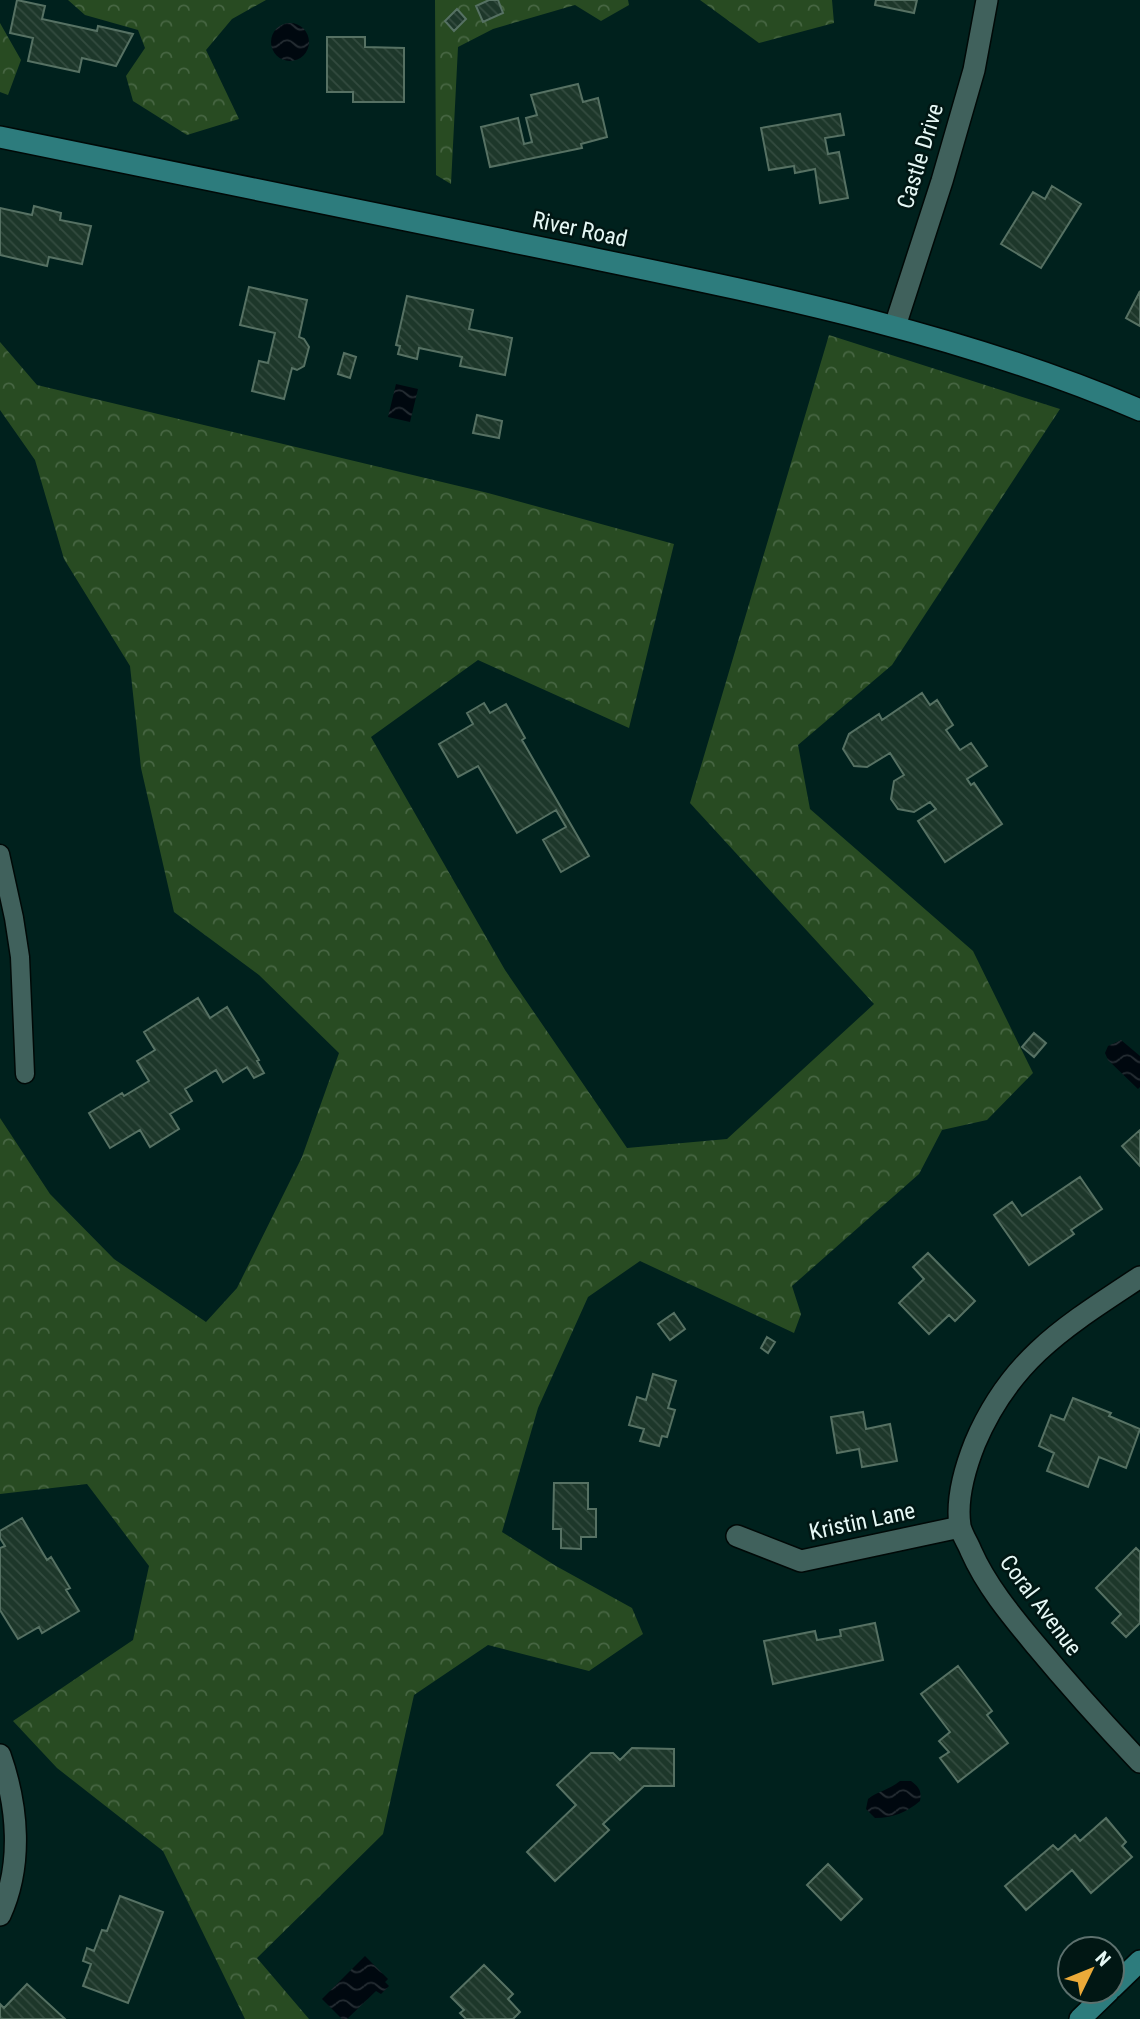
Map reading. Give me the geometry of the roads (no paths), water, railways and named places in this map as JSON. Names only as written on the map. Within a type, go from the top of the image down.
[{"type":"street","name":"Castle Drive","points":[[895,326],[942,181],[974,70],[987,0]]},
{"type":"street","name":"River Road","points":[[0,136],[759,293],[895,326],[1007,358],[1077,383],[1140,410]]},
{"type":"street","name":"Coral Avenue","points":[[1140,1277],[1071,1322],[1040,1348],[1012,1377],[987,1413],[969,1457],[961,1491],[960,1527],[979,1569],[1002,1605],[1074,1692],[1140,1762]]},
{"type":"street","name":"Kristin Lane","points":[[737,1536],[801,1561],[960,1527]]},
{"type":"street","points":[[0,1755],[13,1810],[16,1856],[8,1898],[0,1915]]},
{"type":"street","points":[[1126,1974],[1140,1961]]},
{"type":"street","points":[[1080,2019],[1094,2005]]},
{"type":"lane","points":[[0,854],[20,957],[25,1074]]},
{"type":"water","points":[[290,23],[303,29],[309,42],[303,55],[290,61],[277,55],[271,42],[277,29]]},
{"type":"water","points":[[396,384],[418,389],[410,422],[388,417]]},
{"type":"water","points":[[1121,1040],[1140,1056],[1138,1089],[1108,1060],[1105,1053],[1108,1046]]},
{"type":"water","points":[[900,1781],[911,1781],[916,1785],[920,1792],[920,1801],[899,1814],[875,1818],[866,1809],[868,1799]]},
{"type":"water","points":[[365,1956],[388,1979],[385,1982],[389,1986],[381,1994],[376,1991],[347,2019],[342,2019],[322,1999]]}]
